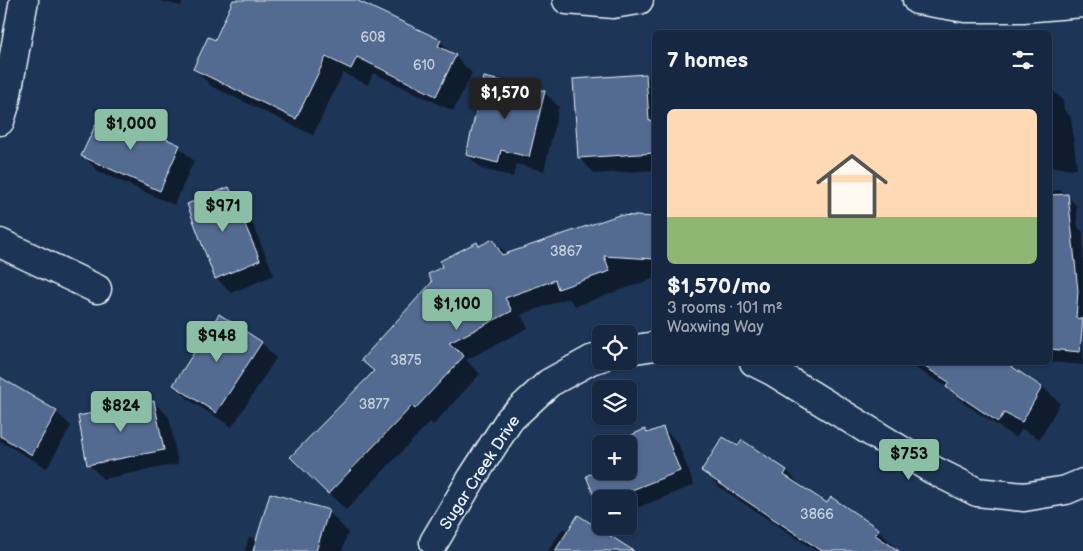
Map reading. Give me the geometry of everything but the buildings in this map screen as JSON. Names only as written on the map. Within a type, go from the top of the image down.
[{"type":"street","points":[[0,121],[5,105],[24,0]]},
{"type":"street","points":[[567,0],[613,4],[639,0]]},
{"type":"street","points":[[917,0],[965,8],[1023,8],[1083,3]]},
{"type":"street","points":[[0,243],[97,289]]},
{"type":"street","points":[[637,349],[652,346]]},
{"type":"street","name":"Sugar Creek Drive","points":[[434,542],[510,419],[549,383],[592,360]]},
{"type":"street","points":[[760,365],[933,470],[977,492],[1024,497],[1066,490],[1083,483]]}]
